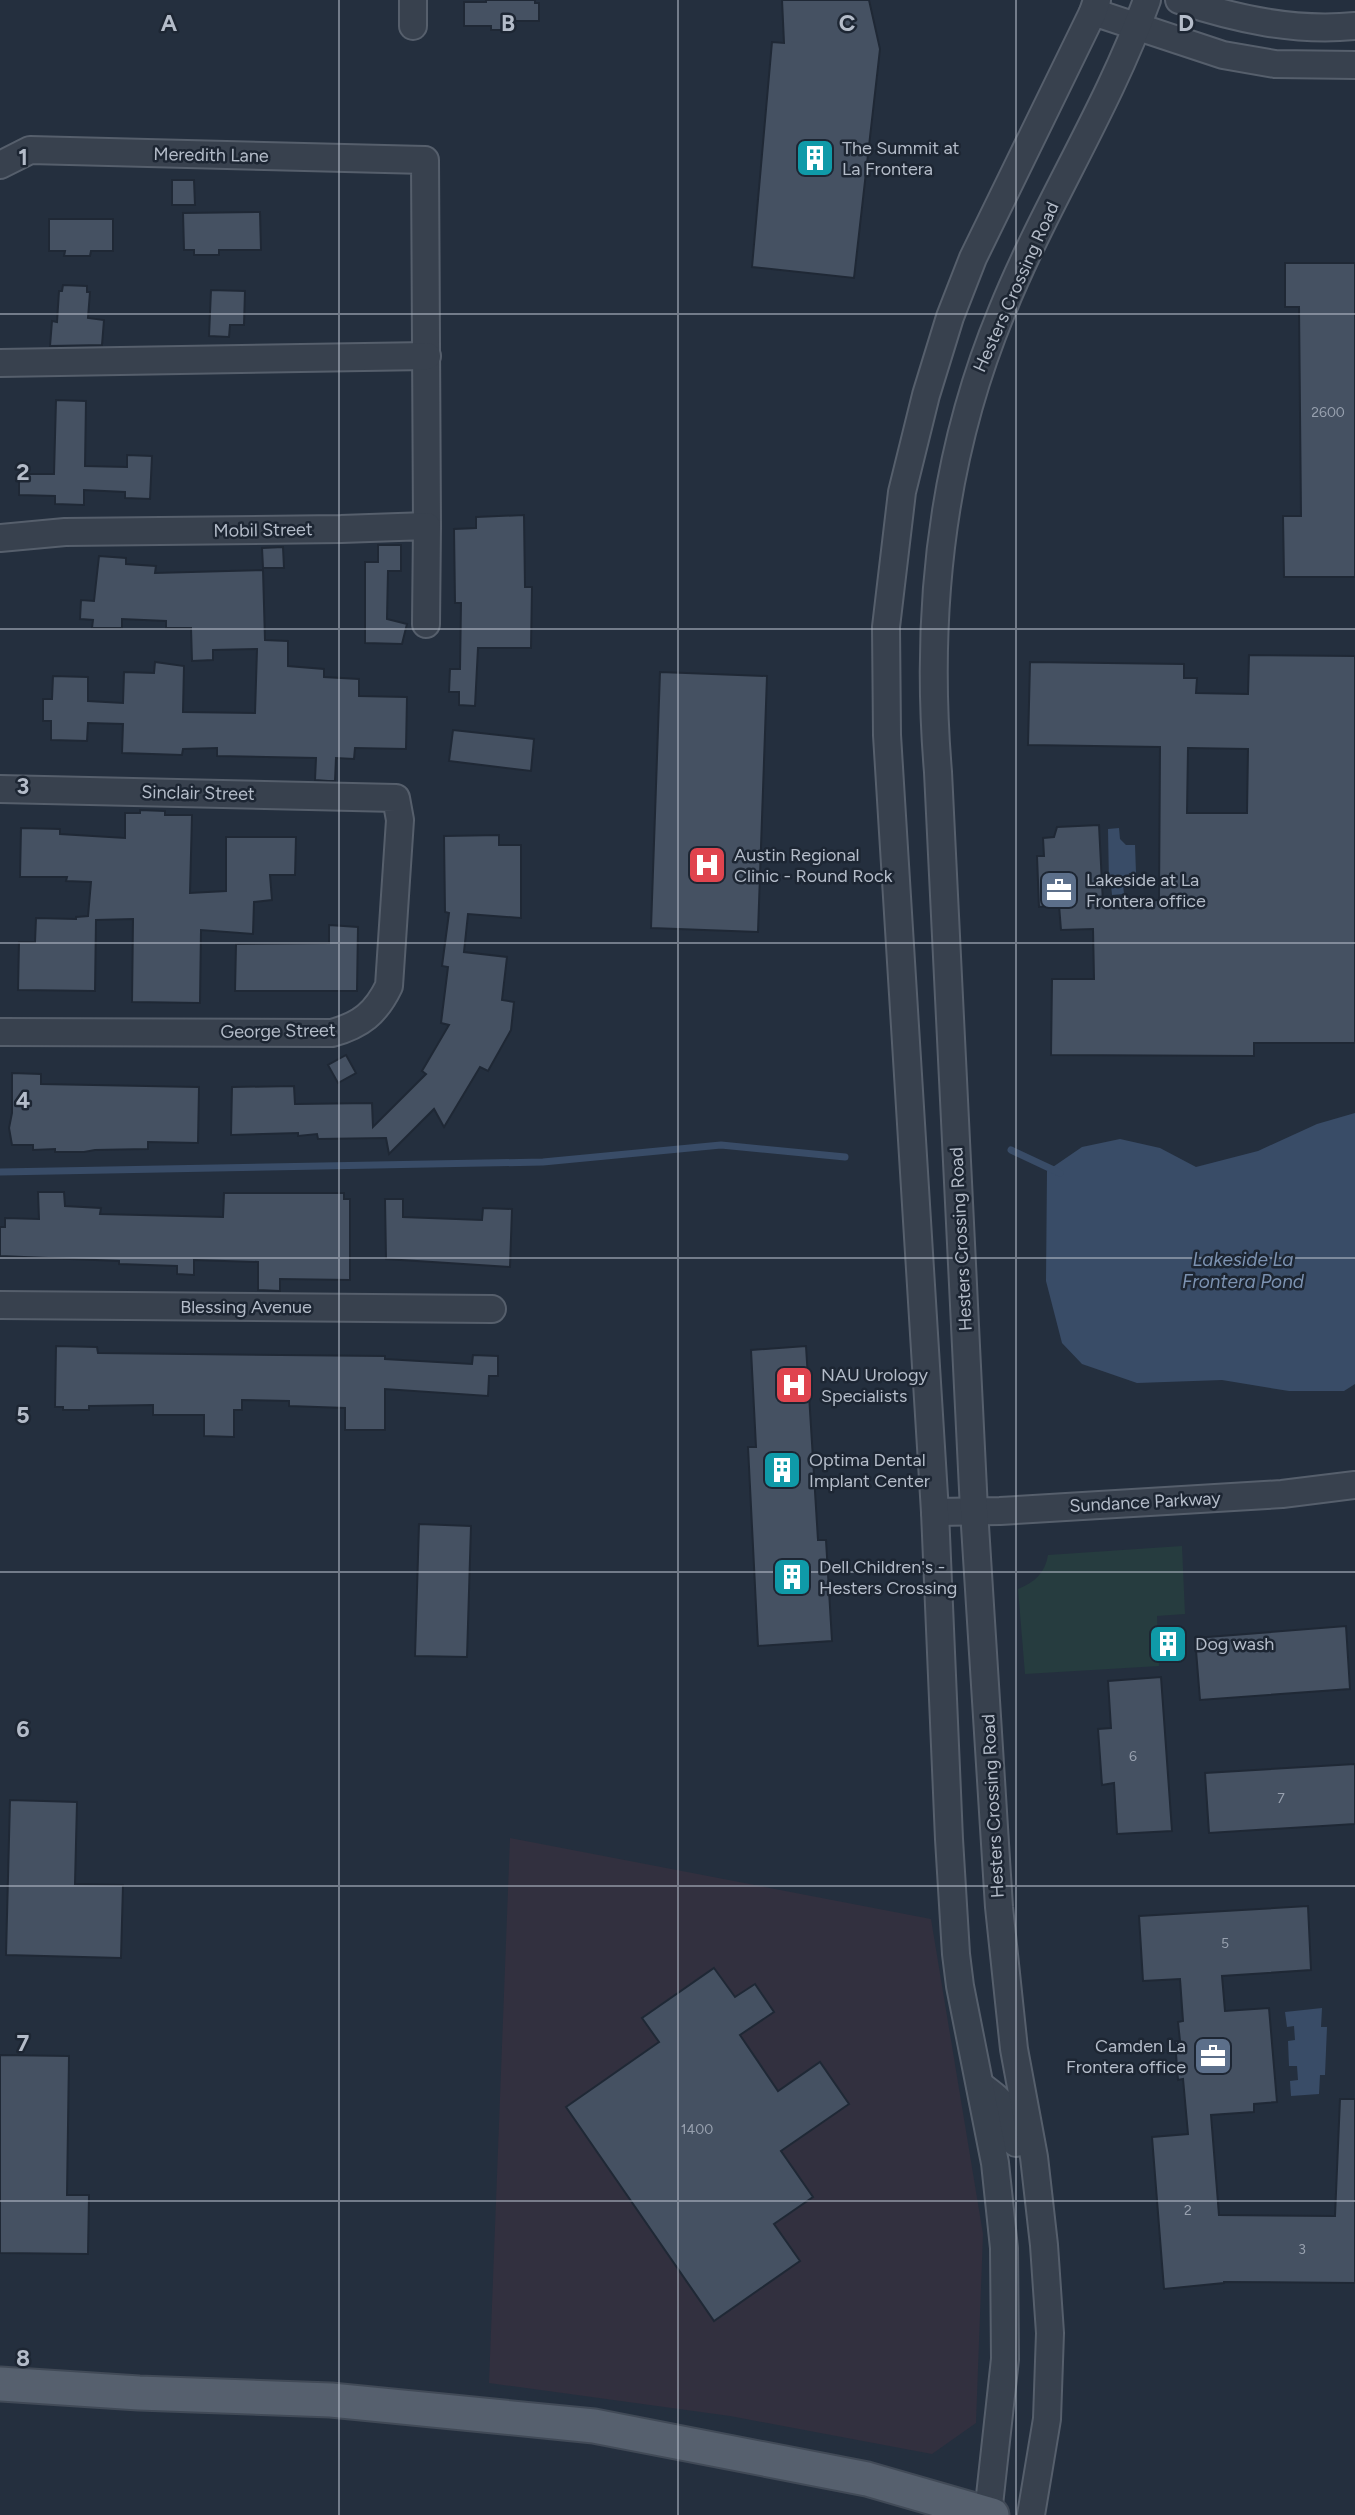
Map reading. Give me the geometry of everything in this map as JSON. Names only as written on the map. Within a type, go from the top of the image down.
[{"type":"main road","points":[[0,2384],[139,2393],[331,2400],[594,2426],[867,2479],[990,2514]]},
{"type":"street","name":"Hesters Crossing Road","points":[[1031,2515],[1047,2419],[1050,2333],[1034,2157],[1014,2049],[999,1907],[974,1510],[933,717],[933,639],[942,532],[959,440],[977,374],[1002,310],[1098,113],[1147,0]]},
{"type":"street","points":[[1180,0],[1251,21],[1298,26],[1355,26]]},
{"type":"street","points":[[990,2514],[1007,2326],[1002,2224],[995,2163],[956,1954],[934,1512],[887,736],[886,627],[902,492],[926,394],[950,317],[973,258],[1095,6],[1137,27],[1223,55],[1275,64],[1355,65]]},
{"type":"street","name":"Meredith Lane","points":[[0,165],[30,150],[425,160],[427,356]]},
{"type":"street","points":[[0,363],[427,356],[426,624]]},
{"type":"street","name":"Mobil Street","points":[[0,538],[65,532],[313,530],[427,526]]},
{"type":"street","name":"Sinclair Street","points":[[0,789],[396,798]]},
{"type":"street","name":"George Street","points":[[0,1032],[332,1033],[351,1028],[368,1018],[380,1004],[391,977],[400,820],[396,798]]},
{"type":"street","name":"Blessing Avenue","points":[[0,1305],[492,1309]]},
{"type":"street","name":"Sundance Parkway","points":[[934,1512],[1000,1511],[1255,1495],[1355,1485]]},
{"type":"street","points":[[981,2085],[1004,2104],[1014,2126],[1027,2221],[1044,2245]]},
{"type":"shaded area","points":[[510,1838],[931,1919],[983,2234],[976,2423],[932,2454],[730,2416],[489,2383]]},
{"type":"green space","points":[[1182,1546],[1185,1614],[1157,1616],[1159,1666],[1025,1674],[1018,1589],[1038,1576],[1048,1555]]},
{"type":"water","points":[[1119,828],[1120,839],[1126,845],[1135,845],[1136,873],[1129,873],[1127,882],[1123,884],[1124,894],[1112,895],[1109,883],[1108,829]]},
{"type":"water","name":"Lakeside La Frontera Pond","points":[[1355,1113],[1355,1384],[1344,1391],[1289,1391],[1222,1380],[1137,1383],[1082,1364],[1062,1343],[1046,1281],[1047,1171],[1082,1147],[1120,1139],[1160,1148],[1196,1167],[1258,1151],[1317,1124]]},
{"type":"water","points":[[1322,2008],[1321,2027],[1327,2027],[1325,2075],[1320,2075],[1319,2094],[1291,2096],[1290,2081],[1298,2080],[1297,2066],[1289,2066],[1288,2041],[1295,2040],[1294,2026],[1287,2027],[1285,2012]]},
{"type":"building","points":[[535,0],[535,3],[539,3],[539,21],[510,21],[509,30],[491,30],[491,26],[464,26],[464,2]]},
{"type":"building","name":"The Summit at La Frontera","points":[[782,0],[869,0],[880,49],[854,278],[752,267],[772,42],[784,43]]},
{"type":"building","points":[[172,180],[194,180],[195,205],[172,205]]},
{"type":"building","points":[[260,212],[261,250],[219,250],[219,255],[194,255],[194,250],[184,250],[183,213]]},
{"type":"building","points":[[49,219],[113,219],[113,251],[91,251],[90,256],[64,256],[65,251],[49,251]]},
{"type":"building","points":[[1285,263],[1355,263],[1355,577],[1284,577],[1283,516],[1301,516],[1299,307],[1285,307]]},
{"type":"building","points":[[63,285],[87,286],[87,292],[90,292],[88,318],[104,320],[102,345],[50,346],[52,321],[57,322],[59,291],[62,291]]},
{"type":"building","points":[[211,290],[245,291],[244,325],[230,325],[229,337],[209,336]]},
{"type":"building","points":[[56,400],[86,401],[85,466],[127,467],[127,455],[152,456],[150,499],[125,498],[125,492],[84,490],[84,505],[55,504],[55,496],[19,495],[19,474],[54,474]]},
{"type":"building","points":[[524,515],[525,587],[532,587],[531,648],[478,648],[475,706],[459,705],[459,692],[449,692],[450,669],[460,669],[461,603],[455,603],[454,529],[476,528],[476,517]]},
{"type":"building","points":[[378,545],[401,545],[401,571],[388,571],[387,619],[407,624],[402,644],[365,643],[365,562],[378,562]]},
{"type":"building","points":[[283,547],[284,568],[263,568],[262,548]]},
{"type":"building","points":[[99,556],[126,558],[126,564],[156,566],[155,573],[263,570],[265,640],[288,641],[288,666],[324,669],[324,677],[359,679],[359,696],[407,697],[406,749],[355,748],[354,759],[336,758],[335,781],[328,781],[315,780],[316,758],[217,756],[217,748],[183,749],[182,755],[122,753],[123,724],[88,723],[87,741],[51,740],[51,721],[43,721],[43,699],[52,699],[53,676],[88,677],[88,701],[123,703],[124,672],[154,673],[155,662],[184,666],[183,712],[255,713],[257,649],[213,650],[213,660],[192,661],[191,628],[166,628],[166,621],[122,619],[122,628],[92,628],[93,620],[80,619],[81,600],[94,601]]},
{"type":"building","points":[[1249,655],[1355,656],[1355,1043],[1254,1043],[1254,1056],[1051,1055],[1052,979],[1094,979],[1093,929],[1061,930],[1059,905],[1039,907],[1037,856],[1044,856],[1043,838],[1054,837],[1057,827],[1099,825],[1103,903],[1159,900],[1160,747],[1028,745],[1030,662],[1184,664],[1184,678],[1197,678],[1196,693],[1248,694]],"holes":[[[1188,748],[1248,749],[1247,813],[1187,813]]]},
{"type":"building","name":"Austin Regional Clinic - Round Rock","points":[[660,672],[767,676],[758,932],[651,928]]},
{"type":"building","points":[[453,730],[534,739],[531,771],[449,761]]},
{"type":"building","points":[[140,810],[165,811],[165,815],[192,815],[190,893],[226,891],[226,837],[296,837],[295,875],[270,875],[272,900],[254,902],[253,934],[201,930],[200,1003],[132,1002],[133,919],[96,920],[95,991],[18,990],[19,942],[35,942],[36,918],[76,919],[88,916],[91,882],[66,881],[67,877],[20,877],[21,828],[60,829],[60,834],[125,838],[125,813],[140,813]]},
{"type":"building","points":[[499,835],[499,845],[521,845],[521,918],[468,914],[464,952],[507,957],[502,1000],[514,1002],[511,1030],[488,1071],[480,1067],[444,1127],[434,1109],[389,1154],[386,1138],[318,1139],[317,1134],[298,1136],[298,1133],[231,1135],[232,1087],[294,1086],[295,1104],[372,1103],[373,1127],[426,1074],[422,1071],[449,1025],[441,1023],[448,967],[442,966],[449,913],[445,912],[444,836]]},
{"type":"building","points":[[329,925],[358,927],[357,991],[235,991],[236,944],[329,943]]},
{"type":"building","points":[[346,1055],[356,1073],[338,1083],[328,1065]]},
{"type":"building","points":[[12,1073],[41,1074],[41,1084],[199,1087],[198,1143],[148,1142],[148,1149],[84,1152],[33,1150],[33,1145],[12,1145],[9,1128],[12,1113]]},
{"type":"building","points":[[38,1192],[64,1192],[65,1206],[101,1208],[100,1214],[223,1217],[224,1193],[344,1193],[344,1199],[350,1199],[350,1280],[280,1279],[280,1291],[258,1290],[258,1262],[194,1260],[194,1275],[177,1274],[177,1266],[0,1256],[0,1227],[5,1227],[5,1218],[39,1219]]},
{"type":"building","points":[[385,1199],[403,1199],[403,1217],[482,1220],[483,1208],[512,1209],[510,1267],[386,1259]]},
{"type":"building","points":[[56,1346],[97,1347],[98,1353],[385,1356],[385,1359],[472,1364],[473,1355],[498,1356],[498,1376],[489,1376],[488,1396],[385,1389],[385,1430],[345,1430],[345,1408],[289,1406],[289,1401],[242,1400],[242,1410],[234,1410],[234,1437],[204,1436],[204,1415],[153,1415],[153,1405],[89,1406],[89,1410],[63,1410],[63,1407],[55,1407]]},
{"type":"building","points":[[806,1346],[818,1540],[826,1540],[832,1641],[758,1646],[748,1447],[756,1447],[751,1350]]},
{"type":"building","points":[[419,1524],[471,1526],[467,1657],[415,1656]]},
{"type":"building","points":[[1346,1626],[1350,1689],[1200,1700],[1195,1638]]},
{"type":"building","name":"Dog wash","points":[[1177,1635],[1178,1652],[1160,1653],[1159,1636]]},
{"type":"building","points":[[1161,1677],[1172,1831],[1117,1834],[1114,1783],[1102,1785],[1098,1729],[1111,1728],[1108,1681]]},
{"type":"building","points":[[1355,1764],[1355,1824],[1209,1833],[1205,1773]]},
{"type":"building","points":[[10,1800],[77,1802],[75,1884],[123,1885],[121,1958],[6,1955]]},
{"type":"building","points":[[1308,1906],[1311,1970],[1222,1976],[1225,2011],[1269,2008],[1277,2102],[1254,2104],[1254,2112],[1211,2115],[1219,2215],[1335,2216],[1340,2099],[1355,2099],[1355,2283],[1224,2282],[1164,2289],[1152,2137],[1188,2134],[1183,2079],[1178,2080],[1175,2041],[1180,2041],[1178,2022],[1183,2021],[1180,1979],[1143,1981],[1139,1916]]},
{"type":"building","points":[[714,1968],[735,1997],[755,1984],[774,2012],[740,2035],[778,2091],[820,2062],[849,2104],[781,2151],[813,2197],[774,2224],[800,2261],[714,2321],[566,2107],[659,2042],[642,2018]]},
{"type":"building","points":[[0,2055],[69,2056],[67,2195],[89,2195],[88,2254],[0,2253]]},
{"type":"waterway","points":[[0,1172],[543,1162],[721,1145],[845,1157]]},
{"type":"waterway","points":[[1011,1150],[1060,1173]]},
{"type":"place","name":"The Summit at La Frontera","points":[[815,158]]},
{"type":"place","name":"Austin Regional Clinic - Round Rock","points":[[707,865]]},
{"type":"place","name":"Lakeside at La Frontera office","points":[[1059,890]]},
{"type":"place","name":"NAU Urology Specialists","points":[[794,1385]]},
{"type":"place","name":"Optima Dental Implant Center","points":[[782,1470]]},
{"type":"place","name":"Dell Children's - Hesters Crossing","points":[[792,1577]]},
{"type":"place","name":"Dog wash","points":[[1168,1644]]},
{"type":"place","name":"Camden La Frontera office","points":[[1213,2056]]}]
